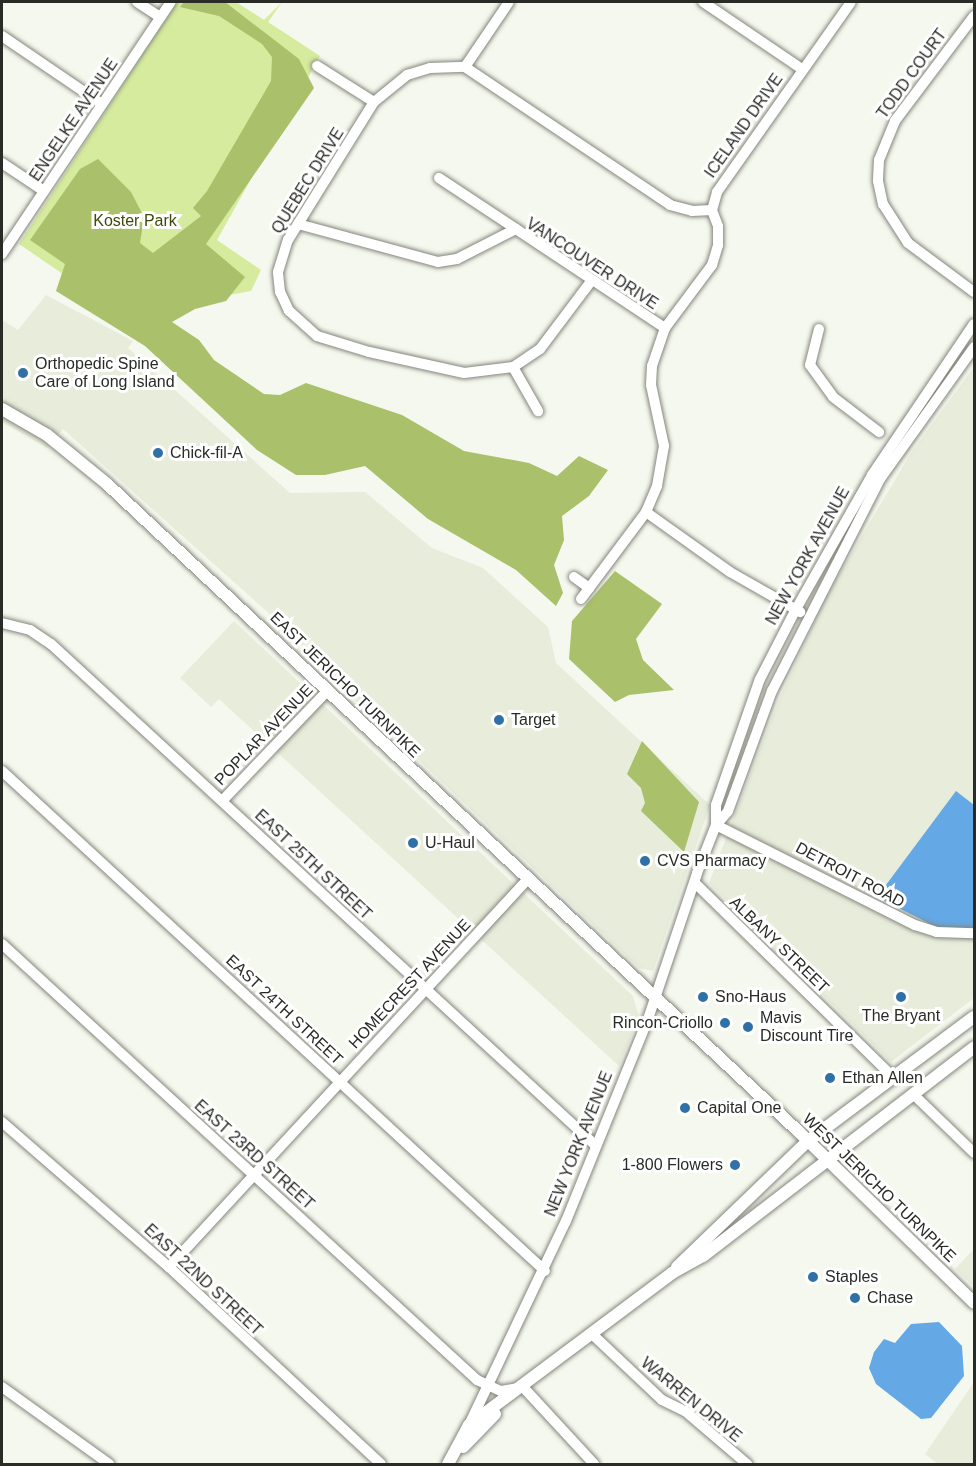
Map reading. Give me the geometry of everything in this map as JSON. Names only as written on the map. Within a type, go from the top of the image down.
[{"type":"main road","name":"EAST JERICHO TURNPIKE","points":[[2,409],[43,433],[86,465],[654,1000]]},
{"type":"main road","name":"WEST JERICHO TURNPIKE","points":[[654,1000],[808,1141],[975,1303]]},
{"type":"main road","points":[[672,1273],[692,1249],[808,1141],[975,1017]]},
{"type":"main road","points":[[469,1425],[523,1387],[672,1273],[703,1256],[826,1159],[975,1047]]},
{"type":"main road","points":[[449,1464],[523,1387]]},
{"type":"main road","name":"NEW YORK AVENUE","points":[[449,1464],[469,1425]]},
{"type":"street","points":[[137,2],[160,17]]},
{"type":"street","name":"ENGELKE AVENUE","points":[[2,254],[171,2]]},
{"type":"street","points":[[509,2],[465,67],[670,205],[692,211],[712,210],[718,226],[712,265],[664,328],[652,366],[651,385],[664,446],[657,486],[646,512],[581,599]]},
{"type":"street","points":[[704,2],[802,69]]},
{"type":"street","name":"ICELAND DRIVE","points":[[712,210],[727,174],[851,2]]},
{"type":"street","name":"TODD COURT","points":[[975,16],[895,121],[879,160],[878,181],[883,204],[908,243],[975,292]]},
{"type":"street","points":[[2,36],[102,104]]},
{"type":"street","points":[[317,66],[374,102]]},
{"type":"street","name":"QUEBEC DRIVE","points":[[465,67],[430,68],[407,75],[374,102],[298,224],[281,257],[280,292],[289,310],[317,336],[441,371],[488,372],[513,367],[540,349],[556,332],[592,280]]},
{"type":"street","points":[[2,163],[44,191]]},
{"type":"street","points":[[439,178],[516,229]]},
{"type":"street","name":"VANCOUVER DRIVE","points":[[298,224],[438,261],[457,259],[516,229],[664,328]]},
{"type":"street","name":"NEW YORK AVENUE","points":[[469,1425],[545,1271],[654,1000],[716,825],[716,805],[760,679],[796,609],[872,475],[975,324]]},
{"type":"street","points":[[819,329],[810,365],[833,397],[879,432]]},
{"type":"street","name":"NEW YORK AVENUE","points":[[716,825],[728,811],[772,692],[808,616],[880,479],[975,347]]},
{"type":"street","points":[[513,367],[538,411]]},
{"type":"street","points":[[646,512],[730,572],[808,616]]},
{"type":"street","points":[[574,577],[589,588]]},
{"type":"street","name":"EAST 25TH STREET","points":[[2,623],[30,630],[51,644],[595,1145]]},
{"type":"street","name":"POPLAR AVENUE","points":[[223,800],[327,691]]},
{"type":"street","name":"EAST 24TH STREET","points":[[2,771],[545,1271]]},
{"type":"street","name":"DETROIT ROAD","points":[[716,825],[915,925],[937,932],[975,933]]},
{"type":"street","name":"HOMECREST AVENUE","points":[[168,1267],[527,880]]},
{"type":"street","name":"ALBANY STREET","points":[[695,883],[894,1078]]},
{"type":"street","name":"EAST 23RD STREET","points":[[2,944],[487,1385]]},
{"type":"street","points":[[913,1094],[975,1153]]},
{"type":"street","name":"EAST 22ND STREET","points":[[2,1122],[168,1267],[381,1464]]},
{"type":"street","name":"WARREN DRIVE","points":[[592,1334],[662,1400],[685,1411],[747,1464]]},
{"type":"street","points":[[487,1385],[501,1391],[523,1387],[594,1464]]},
{"type":"street","points":[[2,1387],[108,1464]]},
{"type":"shaded area","points":[[46,295],[133,341],[128,348],[290,493],[365,492],[432,548],[483,568],[548,627],[556,663],[710,805],[653,971],[639,968],[325,672],[293,635],[63,429],[47,448],[2,422],[2,320],[18,330]]},
{"type":"shaded area","points":[[974,367],[974,998],[891,1062],[709,883],[779,699],[828,593],[911,453]]},
{"type":"shaded area","points":[[234,621],[633,996],[639,1017],[619,1066],[219,699],[211,707],[180,678]]},
{"type":"shaded area","points":[[974,1249],[974,1287],[955,1269]]},
{"type":"shaded area","points":[[974,1382],[974,1464],[938,1464],[925,1454]]},
{"type":"green space","name":"Koster Park","points":[[177,2],[236,2],[264,20],[282,2],[268,22],[320,56],[217,240],[261,270],[251,291],[142,311],[181,355],[19,244]]},
{"type":"green space","points":[[184,2],[225,2],[299,59],[314,88],[206,244],[245,277],[226,301],[195,309],[172,322],[199,340],[214,360],[264,394],[280,395],[306,383],[402,415],[464,451],[529,463],[557,476],[579,456],[608,470],[589,496],[562,516],[564,540],[554,565],[563,593],[556,606],[516,570],[428,519],[365,466],[325,475],[296,475],[257,450],[145,346],[56,291],[65,264],[30,240],[80,169],[98,159],[131,192],[144,217],[140,243],[153,253],[201,216],[193,208],[207,191],[271,81],[272,57],[262,44],[219,16],[180,7]]},
{"type":"green space","points":[[615,571],[662,604],[636,639],[643,660],[674,690],[629,695],[615,702],[569,659],[572,621]]},
{"type":"green space","points":[[642,741],[699,802],[684,852],[641,811],[645,803],[641,788],[627,774]]},
{"type":"water","points":[[956,791],[974,805],[974,929],[938,928],[877,897]]},
{"type":"water","points":[[939,1322],[962,1346],[964,1376],[931,1418],[921,1419],[876,1384],[869,1368],[874,1352],[884,1339],[895,1343],[911,1324]]},
{"type":"place","name":"Orthopedic Spine Care of Long Island","points":[[23,373]]},
{"type":"place","name":"Chick-fil-A","points":[[158,453]]},
{"type":"place","name":"Target","points":[[499,720]]},
{"type":"place","name":"U-Haul","points":[[413,843]]},
{"type":"place","name":"CVS Pharmacy","points":[[645,861]]},
{"type":"place","name":"Sno-Haus","points":[[703,997]]},
{"type":"place","name":"The Bryant","points":[[901,997]]},
{"type":"place","name":"Rincon-Criollo","points":[[725,1023]]},
{"type":"place","name":"Mavis Discount Tire","points":[[748,1027]]},
{"type":"place","name":"Ethan Allen","points":[[830,1078]]},
{"type":"place","name":"Capital One","points":[[685,1108]]},
{"type":"place","name":"1-800 Flowers","points":[[735,1165]]},
{"type":"place","name":"Staples","points":[[813,1277]]},
{"type":"place","name":"Chase","points":[[855,1298]]}]
